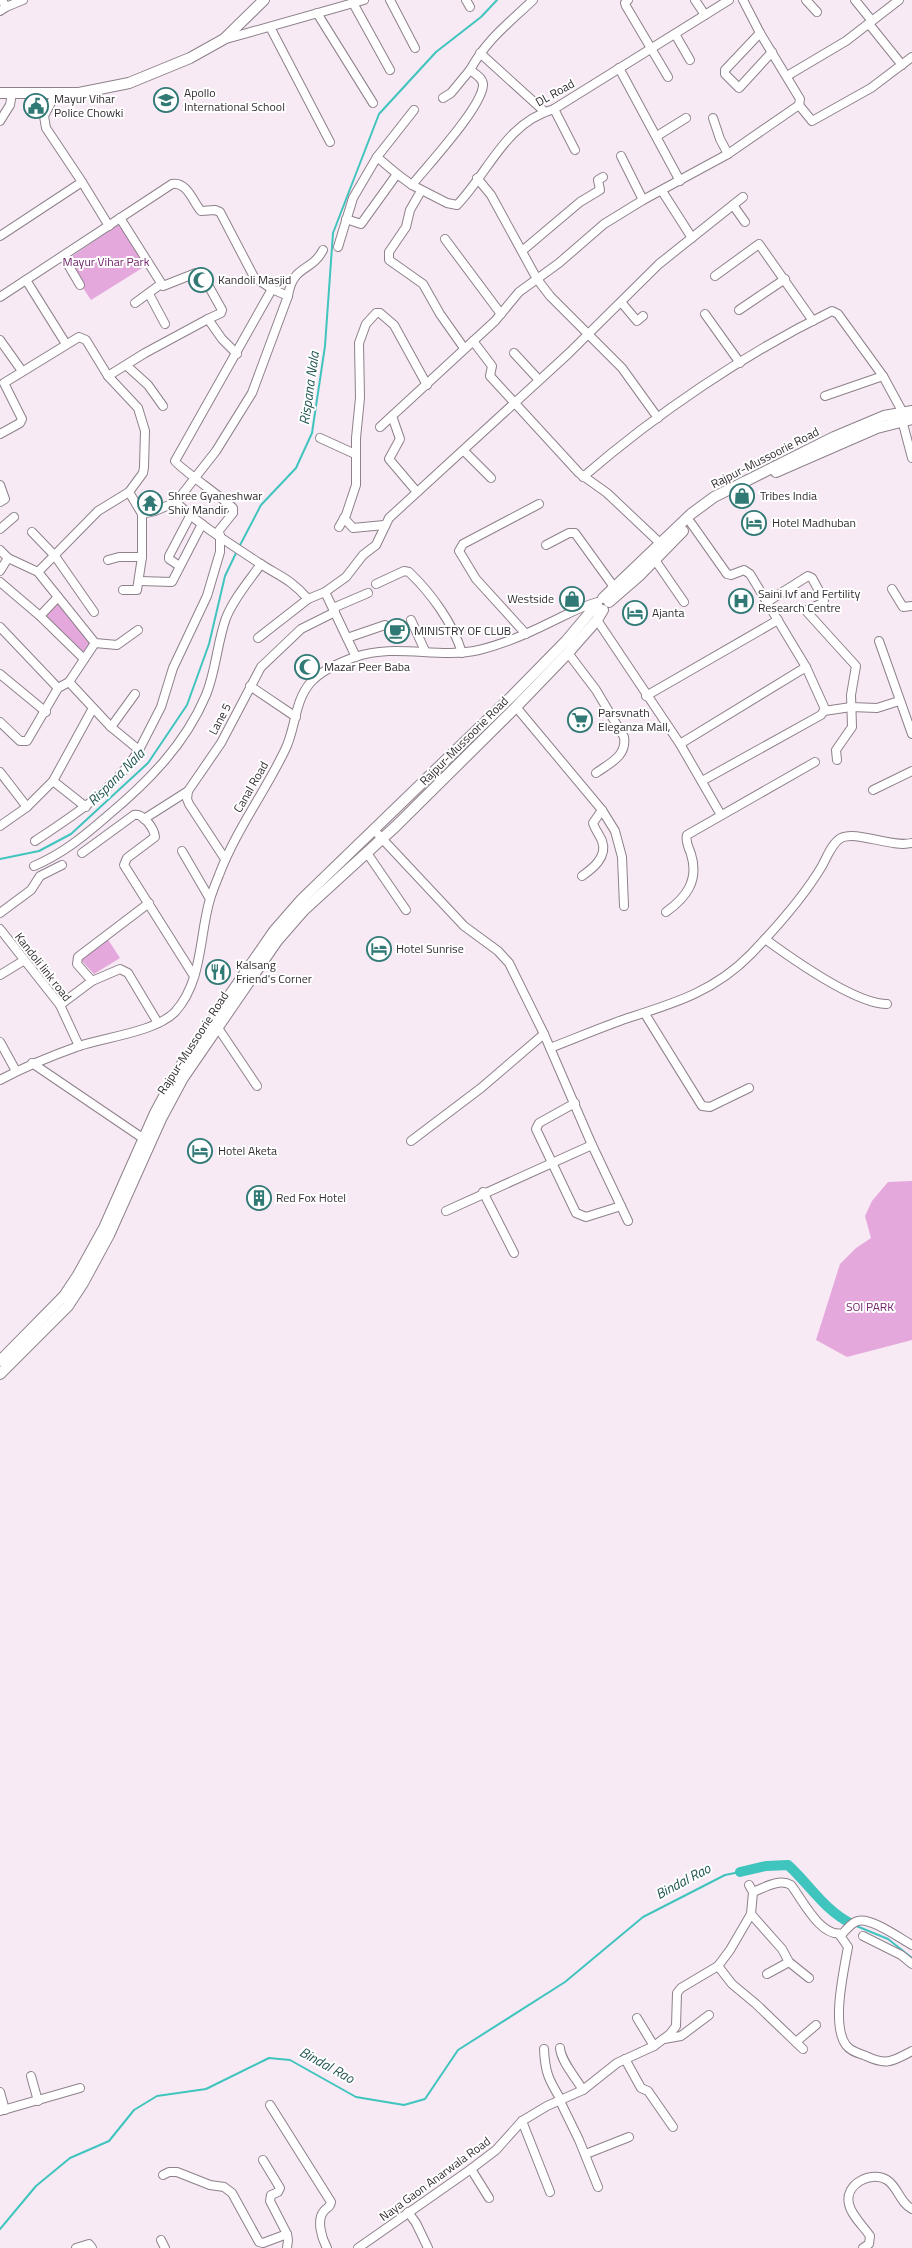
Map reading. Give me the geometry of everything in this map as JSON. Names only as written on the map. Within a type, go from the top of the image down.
[{"type":"main road","points":[[0,93],[79,93],[129,83],[190,58],[224,39],[264,0]]},
{"type":"main road","name":"Rajpur-Mussoorie Road","points":[[0,1374],[68,1306],[83,1283],[109,1235],[165,1111],[214,1023],[274,931],[302,899],[505,702],[566,640],[593,609],[602,604],[655,560],[712,502],[907,415]]},
{"type":"main road","name":"Rajpur-Mussoorie Road","points":[[0,1361],[64,1296],[104,1228],[144,1139],[178,1070],[277,940],[304,910],[382,839],[516,707],[597,620],[602,604],[614,587],[691,514],[714,497],[834,437],[875,419],[907,415]]},
{"type":"street","points":[[3,6],[23,0]]},
{"type":"street","points":[[224,39],[364,0]]},
{"type":"street","points":[[390,0],[415,48]]},
{"type":"street","points":[[444,98],[451,93],[470,70],[492,38],[533,0]]},
{"type":"street","points":[[628,0],[625,3],[626,6],[668,78]]},
{"type":"street","points":[[695,0],[706,15]]},
{"type":"street","name":"DL Road","points":[[377,158],[421,191],[447,203],[457,205],[489,161],[522,125],[554,109],[729,0]]},
{"type":"street","points":[[743,0],[760,33],[800,98],[799,105],[812,121],[872,88],[912,57]]},
{"type":"street","points":[[806,0],[817,12]]},
{"type":"street","points":[[855,0],[902,66]]},
{"type":"street","points":[[787,76],[846,41],[899,0]]},
{"type":"street","points":[[353,3],[390,70]]},
{"type":"street","points":[[318,13],[372,103]]},
{"type":"street","points":[[270,27],[330,142]]},
{"type":"street","points":[[760,33],[725,70],[725,74],[739,88],[772,52]]},
{"type":"street","points":[[675,34],[690,60]]},
{"type":"street","points":[[480,53],[545,112]]},
{"type":"street","points":[[619,68],[680,181]]},
{"type":"street","points":[[412,185],[478,102],[483,82],[470,70]]},
{"type":"street","points":[[0,121],[10,105],[12,93]]},
{"type":"street","points":[[56,93],[44,116],[46,128],[109,226]]},
{"type":"street","points":[[380,427],[501,314],[519,292],[559,263],[604,224],[643,200],[728,154],[799,105]]},
{"type":"street","points":[[554,109],[575,150]]},
{"type":"street","points":[[338,247],[353,198],[377,158],[414,110]]},
{"type":"street","points":[[657,136],[686,118]]},
{"type":"street","points":[[713,118],[720,139],[728,154]]},
{"type":"street","points":[[621,156],[643,200]]},
{"type":"street","points":[[346,219],[361,224],[397,174]]},
{"type":"street","points":[[522,251],[580,202],[600,190],[598,181],[602,177]]},
{"type":"street","points":[[477,178],[491,195],[537,278],[550,296],[622,368],[658,418]]},
{"type":"street","points":[[0,236],[82,182]]},
{"type":"street","points":[[0,297],[172,184],[180,183],[201,211],[216,210],[220,212],[254,277],[288,296]]},
{"type":"street","points":[[421,191],[410,210],[406,227],[389,252],[388,260],[423,284],[440,314],[464,348]]},
{"type":"street","points":[[662,191],[692,238]]},
{"type":"street","points":[[258,638],[308,599],[325,592],[341,581],[355,567],[363,555],[376,545],[388,518],[464,451],[659,264],[743,197]]},
{"type":"street","points":[[733,204],[745,222]]},
{"type":"street","points":[[108,376],[127,366],[145,353],[221,313],[222,310],[200,273],[193,274],[166,286],[160,284],[120,218]]},
{"type":"street","points":[[445,239],[501,314]]},
{"type":"street","points":[[715,276],[759,244],[813,321]]},
{"type":"street","points":[[142,514],[156,511],[176,502],[216,451],[252,393],[288,296],[290,283],[295,275],[314,263],[324,250]]},
{"type":"street","points":[[63,256],[80,285]]},
{"type":"street","points":[[739,310],[785,279]]},
{"type":"street","points":[[26,280],[66,344]]},
{"type":"street","points":[[135,302],[149,294],[160,284]]},
{"type":"street","points":[[35,841],[86,807],[125,771],[139,750],[161,707],[173,668],[207,596],[220,552],[220,535],[233,513],[233,508],[196,477],[177,465],[175,461],[237,354],[272,288]]},
{"type":"street","points":[[149,294],[165,324]]},
{"type":"street","points":[[620,302],[637,321],[643,316]]},
{"type":"street","points":[[583,477],[624,442],[740,363],[832,311],[837,312],[883,376],[907,415],[912,458]]},
{"type":"street","points":[[339,527],[356,485],[355,454],[360,398],[359,343],[366,324],[376,313],[380,313],[394,325],[427,385]]},
{"type":"street","points":[[705,314],[740,363]]},
{"type":"street","points":[[208,319],[222,339],[237,354]]},
{"type":"street","points":[[0,434],[20,423],[22,419],[2,384],[76,337],[86,340],[108,376],[138,408],[146,431],[143,473],[129,492],[98,511],[38,572]]},
{"type":"street","points":[[0,340],[22,371]]},
{"type":"street","points":[[473,341],[492,366],[490,376],[583,477],[607,493],[661,544]]},
{"type":"street","points":[[514,353],[538,380]]},
{"type":"street","points":[[127,366],[148,385],[163,406]]},
{"type":"street","points":[[825,396],[883,376]]},
{"type":"street","points":[[392,416],[400,440],[390,459],[417,492]]},
{"type":"street","points":[[320,438],[355,454]]},
{"type":"street","points":[[464,451],[491,478]]},
{"type":"street","points":[[0,485],[5,499],[0,502]]},
{"type":"street","points":[[123,590],[137,590],[140,581],[142,556],[142,514],[129,492]]},
{"type":"street","points":[[176,502],[190,516],[261,564],[290,580],[308,599]]},
{"type":"street","points":[[526,634],[476,579],[459,551],[463,544],[539,504]]},
{"type":"street","points":[[178,566],[169,559],[169,556],[190,516]]},
{"type":"street","points":[[0,529],[14,517]]},
{"type":"street","points":[[344,518],[353,528],[384,525]]},
{"type":"street","points":[[691,523],[727,574],[747,570],[806,667],[825,706],[821,715],[702,781]]},
{"type":"street","points":[[140,581],[172,582],[178,566],[202,524]]},
{"type":"street","points":[[32,532],[54,556],[94,612]]},
{"type":"street","points":[[546,545],[569,533],[575,533],[614,587]]},
{"type":"street","points":[[0,550],[8,558],[38,572],[95,643],[117,645],[138,630]]},
{"type":"street","points":[[108,560],[119,557],[142,556]]},
{"type":"street","points":[[0,571],[8,558]]},
{"type":"street","points":[[655,560],[684,602]]},
{"type":"street","points":[[34,866],[54,857],[90,832],[144,785],[176,747],[191,725],[207,692],[231,607],[261,564]]},
{"type":"street","points":[[376,584],[404,571],[409,572],[441,611],[459,641],[462,653]]},
{"type":"street","points":[[767,602],[808,576],[812,578],[824,600],[822,603],[807,610],[807,612],[856,666],[851,695],[852,727],[836,750],[837,760]]},
{"type":"street","points":[[0,582],[40,616],[84,659]]},
{"type":"street","points":[[892,589],[903,607],[912,606]]},
{"type":"street","points":[[325,592],[356,657]]},
{"type":"street","name":"Lane 5","points":[[188,791],[221,743],[261,667],[301,629],[368,593]]},
{"type":"street","points":[[40,616],[58,596]]},
{"type":"street","name":"Canal Road","points":[[0,1080],[32,1063],[78,1046],[158,1023],[174,1012],[194,976],[203,944],[210,899],[225,859],[236,835],[287,747],[302,695],[310,683],[325,672],[356,657],[403,650],[462,653],[487,648],[526,634],[586,605],[602,604]]},
{"type":"street","points":[[411,620],[425,651]]},
{"type":"street","points":[[597,620],[646,696],[680,744],[721,815]]},
{"type":"street","points":[[646,696],[778,620]]},
{"type":"street","points":[[347,638],[385,625]]},
{"type":"street","points":[[0,627],[58,688]]},
{"type":"street","points":[[879,641],[911,731]]},
{"type":"street","points":[[0,722],[16,738],[23,742],[33,733],[58,688],[69,682],[95,643]]},
{"type":"street","points":[[568,653],[596,690],[624,737],[625,744],[620,756],[596,773]]},
{"type":"street","points":[[680,744],[806,667]]},
{"type":"street","points":[[0,674],[46,712]]},
{"type":"street","points":[[69,682],[111,726],[139,750]]},
{"type":"street","points":[[250,686],[296,717]]},
{"type":"street","points":[[111,726],[135,694]]},
{"type":"street","points":[[824,711],[852,707],[870,709],[899,701]]},
{"type":"street","points":[[516,707],[602,810],[615,831],[620,846],[624,872],[624,906]]},
{"type":"street","points":[[0,826],[27,807],[54,781],[93,708]]},
{"type":"street","points":[[666,912],[680,902],[692,882],[693,862],[686,837],[815,762]]},
{"type":"street","points":[[873,790],[912,771]]},
{"type":"street","points":[[0,772],[27,807]]},
{"type":"street","points":[[54,781],[86,807]]},
{"type":"street","points":[[144,819],[188,791]]},
{"type":"street","points":[[188,791],[187,799],[189,804],[225,859]]},
{"type":"street","points":[[582,876],[594,867],[602,853],[602,842],[593,823],[602,810]]},
{"type":"street","points":[[82,854],[134,815],[139,814],[144,819],[154,832],[155,837],[127,858],[124,865],[194,976]]},
{"type":"street","points":[[374,830],[464,926],[498,951],[509,963],[544,1034],[592,1145],[628,1221]]},
{"type":"street","points":[[550,1048],[701,992],[731,973],[807,891],[834,844],[841,838],[853,836],[898,844],[912,842]]},
{"type":"street","points":[[182,851],[210,899]]},
{"type":"street","points":[[367,853],[406,910]]},
{"type":"street","points":[[0,913],[31,890],[40,876],[62,865]]},
{"type":"street","points":[[92,981],[78,964],[78,957],[149,904]]},
{"type":"street","name":"Kandoli link road","points":[[0,929],[23,961],[60,1005],[78,1046]]},
{"type":"street","points":[[764,939],[819,976],[874,1002],[888,1004]]},
{"type":"street","points":[[0,975],[23,961]]},
{"type":"street","points":[[60,1005],[92,981],[116,970],[125,970],[158,1023]]},
{"type":"street","points":[[645,1014],[702,1106],[710,1108],[749,1088]]},
{"type":"street","points":[[214,1023],[257,1086]]},
{"type":"street","points":[[411,1141],[481,1088],[544,1034]]},
{"type":"street","points":[[0,1042],[16,1071]]},
{"type":"street","points":[[32,1063],[144,1139]]},
{"type":"street","points":[[575,1103],[536,1126],[552,1162],[574,1210],[579,1216],[586,1217],[621,1206]]},
{"type":"street","points":[[446,1211],[483,1192],[592,1145]]},
{"type":"street","points":[[483,1192],[514,1253]]},
{"type":"street","name":"Naya Gaon Anarwala Road","points":[[358,2248],[496,2150],[522,2121],[547,2106],[583,2090],[607,2070],[664,2039],[676,2026],[677,1993],[681,1988],[718,1966],[751,1914],[751,1889],[787,1882],[814,1919],[828,1930],[841,1934]]},
{"type":"street","points":[[751,1914],[782,1949],[789,1962],[809,1978]]},
{"type":"street","points":[[912,1945],[878,1926],[862,1920],[855,1922],[841,1934],[848,1947],[839,2002],[843,2040],[852,2051],[888,2063],[912,2051]]},
{"type":"street","points":[[863,1936],[900,1955],[912,1964]]},
{"type":"street","points":[[767,1974],[789,1962]]},
{"type":"street","points":[[718,1966],[732,1984],[803,2049]]},
{"type":"street","points":[[664,2039],[682,2036],[708,2015]]},
{"type":"street","points":[[637,2018],[654,2046]]},
{"type":"street","points":[[796,2042],[816,2024]]},
{"type":"street","points":[[560,2048],[564,2062],[570,2067],[583,2090]]},
{"type":"street","points":[[544,2049],[547,2077],[586,2154],[598,2187]]},
{"type":"street","points":[[625,2059],[641,2088],[648,2091],[673,2127]]},
{"type":"street","points":[[31,2076],[38,2101]]},
{"type":"street","points":[[0,2092],[3,2110],[80,2088]]},
{"type":"street","points":[[270,2104],[331,2202],[320,2219],[323,2239],[327,2248]]},
{"type":"street","points":[[522,2121],[550,2192]]},
{"type":"street","points":[[586,2154],[629,2137]]},
{"type":"street","points":[[263,2160],[280,2188],[278,2192],[271,2195],[270,2200],[287,2234],[287,2248]]},
{"type":"street","points":[[471,2169],[489,2198]]},
{"type":"street","points":[[164,2175],[177,2172],[228,2190],[259,2242],[263,2243],[287,2234]]},
{"type":"street","points":[[863,2248],[869,2244],[870,2236],[849,2205],[850,2193],[858,2182],[874,2177],[885,2178],[893,2185],[908,2207],[912,2209]]},
{"type":"street","points":[[408,2212],[416,2223],[428,2248]]},
{"type":"street","points":[[161,2240],[165,2248]]},
{"type":"street","points":[[76,2248],[89,2244],[92,2248]]},
{"type":"green space","name":"Mayur Vihar Park","points":[[119,224],[147,265],[91,300],[65,261]]},
{"type":"green space","points":[[58,601],[90,643],[83,653],[44,617]]},
{"type":"green space","points":[[107,938],[120,958],[94,974],[80,959]]},
{"type":"green space","name":"SOI PARK","points":[[912,1181],[912,1340],[847,1357],[816,1340],[840,1264],[856,1248],[871,1238],[865,1216],[872,1201],[888,1182]]},
{"type":"waterway","name":"Rispana Nala","points":[[239,547],[261,505],[296,468],[312,433],[325,346],[333,233],[379,114],[436,52],[481,17],[497,0]]},
{"type":"waterway","name":"Rispana Nala","points":[[0,859],[39,851],[71,834],[148,763],[187,705],[209,644],[225,576],[237,551]]},
{"type":"waterway","name":"Bindal Rao","points":[[740,1872],[766,1866],[788,1865],[826,1905],[842,1919],[852,1924]]},
{"type":"waterway","name":"Bindal Rao","points":[[0,2229],[36,2186],[70,2158],[109,2141],[134,2110],[157,2096],[206,2089],[269,2058],[290,2060],[356,2097],[404,2105],[425,2099],[458,2050],[565,1982],[643,1917],[725,1875],[740,1872]]},
{"type":"waterway","points":[[854,1925],[888,1939],[912,1958]]},
{"type":"place","name":"Apollo International School","points":[[166,100]]},
{"type":"place","name":"Mayur Vihar Police Chowki","points":[[36,106]]},
{"type":"place","name":"Kandoli Masjid","points":[[201,280]]},
{"type":"place","name":"Tribes India","points":[[742,496]]},
{"type":"place","name":"Shree Gyaneshwar Shiv Mandir","points":[[150,503]]},
{"type":"place","name":"Hotel Madhuban","points":[[754,523]]},
{"type":"place","name":"Westside","points":[[572,599]]},
{"type":"place","name":"Saini Ivf and Fertility Research Centre","points":[[741,601]]},
{"type":"place","name":"Ajanta","points":[[635,613]]},
{"type":"place","name":"MINISTRY OF CLUB","points":[[397,631]]},
{"type":"place","name":"Mazar Peer Baba","points":[[307,667]]},
{"type":"place","name":"Parsvnath Eleganza Mall,","points":[[580,720]]},
{"type":"place","name":"Hotel Sunrise","points":[[379,949]]},
{"type":"place","name":"Kalsang Friend's Corner","points":[[218,972]]},
{"type":"place","name":"Hotel Aketa","points":[[200,1151]]},
{"type":"place","name":"Red Fox Hotel","points":[[259,1198]]}]
